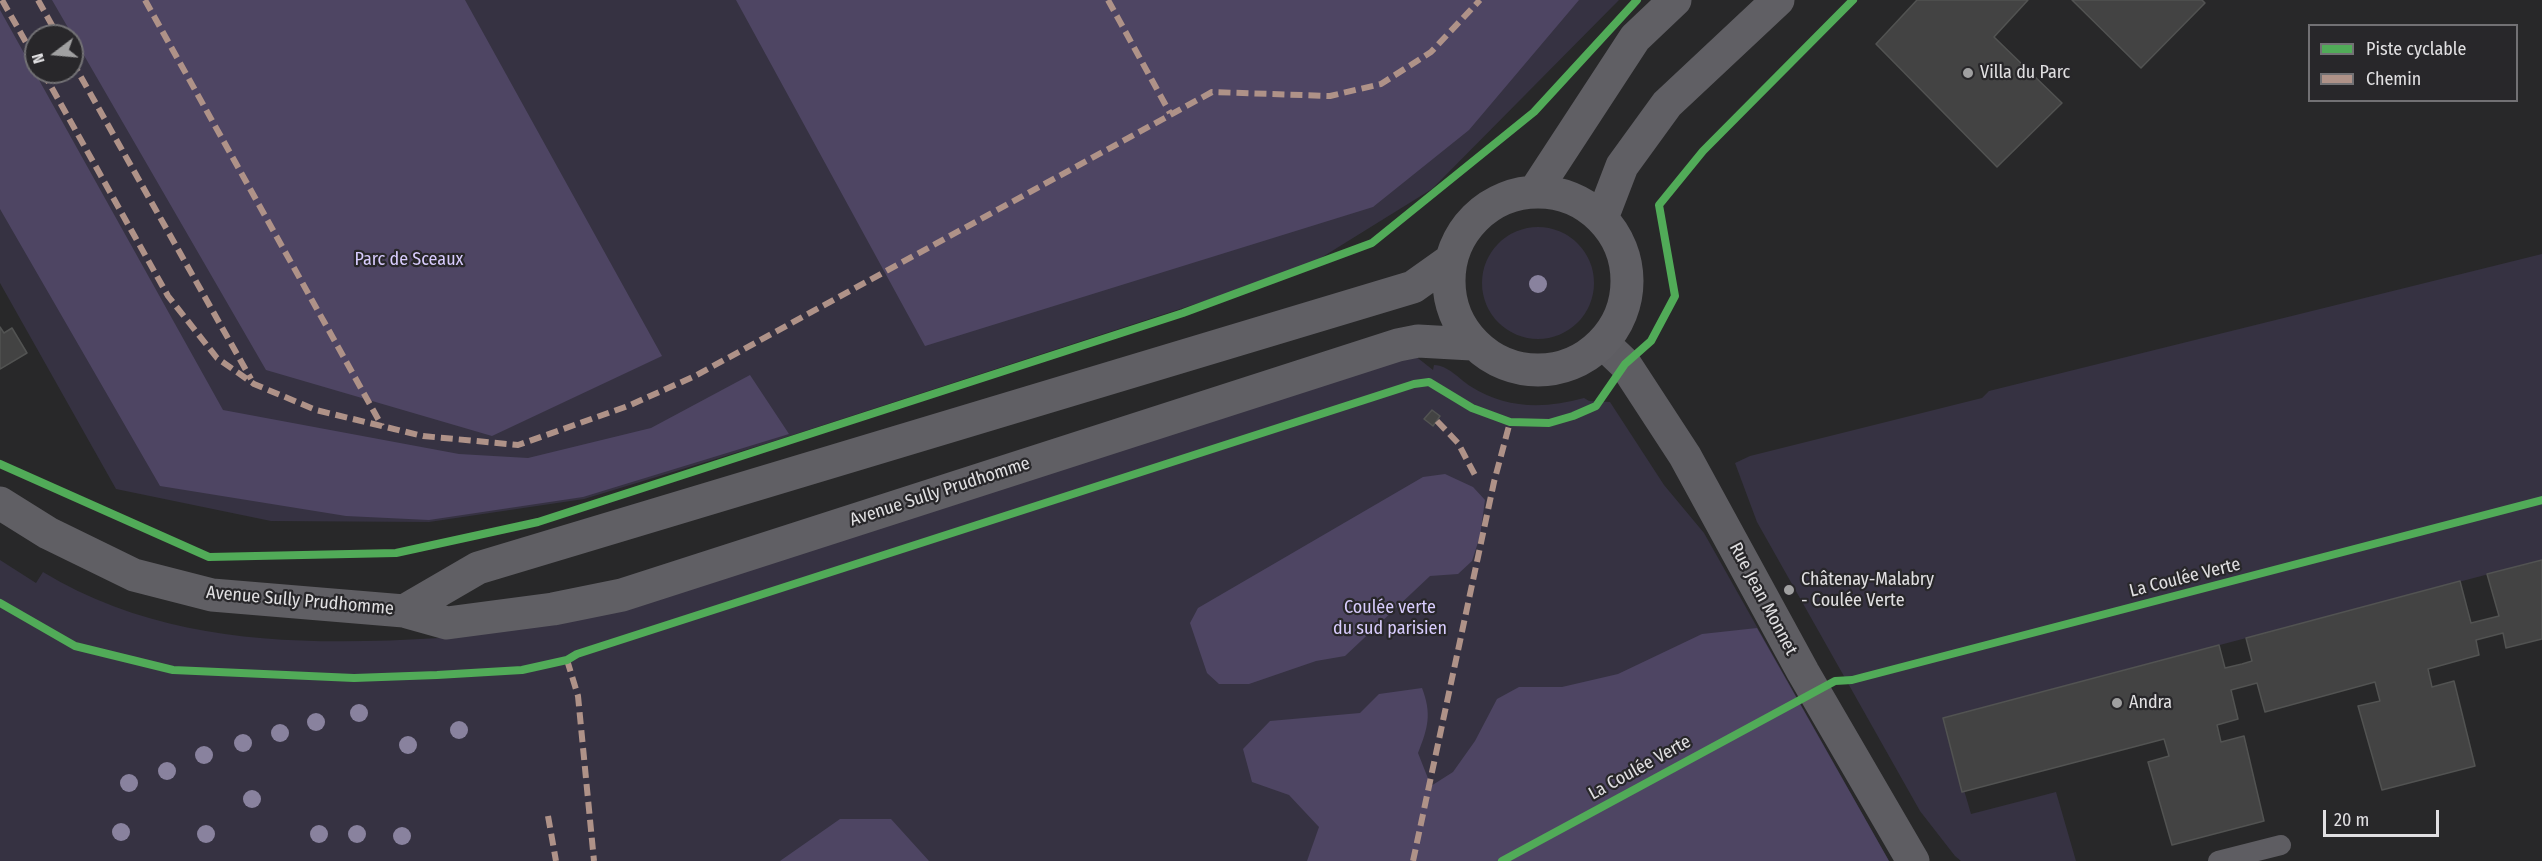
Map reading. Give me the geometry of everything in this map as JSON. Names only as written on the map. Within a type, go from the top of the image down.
[{"type":"main road","points":[[1535,191],[1635,38],[1675,0]]},
{"type":"main road","points":[[1602,218],[1622,166],[1667,104],[1778,0]]},
{"type":"main road","points":[[1535,191],[1560,194],[1582,202],[1602,218],[1615,235],[1623,256],[1628,296],[1620,320],[1604,344],[1569,367],[1528,372],[1496,361],[1472,344],[1451,304],[1451,260],[1460,238],[1474,218],[1496,202],[1535,191]]},
{"type":"main road","name":"Avenue Sully Prudhomme","points":[[404,611],[478,568],[1413,287],[1451,260]]},
{"type":"main road","name":"Avenue Sully Prudhomme","points":[[0,503],[48,532],[145,578],[212,596],[404,611],[447,623],[553,609],[622,595],[1398,345],[1418,340],[1472,344]]},
{"type":"street","name":"Rue Jean Monnet","points":[[1604,344],[1625,363],[1685,456],[1803,672],[1913,861]]},
{"type":"lane","points":[[2218,861],[2282,844]]},
{"type":"green space","name":"Parc de Sceaux","points":[[0,0],[1619,0],[1432,189],[1303,269],[765,444],[584,499],[429,522],[271,521],[116,489],[0,283]]},
{"type":"green space","points":[[52,0],[465,0],[662,356],[492,436],[266,370],[84,55],[84,24],[66,24]]},
{"type":"green space","points":[[736,0],[1579,0],[1469,130],[1373,207],[925,346]]},
{"type":"green space","points":[[0,10],[24,53],[24,84],[41,84],[223,410],[459,454],[528,458],[651,428],[750,375],[789,434],[583,497],[429,520],[346,516],[160,486],[0,209]]},
{"type":"green space","points":[[1538,227],[1559,232],[1577,244],[1589,262],[1594,283],[1589,304],[1577,322],[1559,334],[1538,339],[1517,334],[1499,322],[1487,304],[1482,283],[1487,262],[1499,244],[1517,232]]},
{"type":"green space","points":[[2542,254],[2542,560],[1943,718],[1971,814],[2056,792],[2076,861],[1961,861],[1955,856],[1920,811],[1757,522],[1735,463],[1750,456],[1982,398],[1989,391]]},
{"type":"green space","name":"Coulée verte du sud parisien","points":[[1414,355],[1433,370],[1434,365],[1444,368],[1484,394],[1511,403],[1540,405],[1584,398],[1589,401],[1610,402],[1664,485],[1704,533],[1889,861],[0,861],[0,560],[36,583],[43,572],[89,596],[137,614],[185,627],[286,640],[440,638]]},
{"type":"green space","points":[[1445,474],[1473,487],[1485,500],[1480,536],[1472,561],[1458,574],[1430,576],[1345,656],[1316,661],[1249,684],[1219,684],[1207,673],[1190,623],[1198,608],[1423,477]]},
{"type":"green space","points":[[1757,628],[1889,861],[1307,861],[1319,827],[1289,795],[1252,782],[1243,749],[1270,721],[1360,713],[1379,694],[1422,688],[1428,721],[1418,753],[1431,786],[1453,772],[1475,741],[1497,699],[1519,687],[1562,687],[1618,674],[1702,634]]},
{"type":"green space","points":[[840,819],[891,819],[929,861],[780,861]]},
{"type":"building","name":"Villa du Parc","points":[[1917,0],[2028,0],[1994,37],[2062,103],[1997,167],[1876,44]]},
{"type":"building","name":"Villa du Parc","points":[[2072,0],[2202,0],[2205,3],[2141,68]]},
{"type":"building","points":[[0,327],[4,333],[12,328],[27,353],[0,369]]},
{"type":"building","points":[[1432,410],[1440,416],[1433,426],[1424,419]]},
{"type":"building","name":"Andra","points":[[2542,560],[2542,639],[2506,648],[2503,633],[2476,640],[2479,655],[2428,669],[2432,687],[2454,681],[2475,766],[2382,790],[2358,706],[2380,701],[2375,682],[2265,712],[2257,683],[2231,690],[2238,719],[2217,725],[2221,742],[2244,736],[2264,821],[2172,845],[2148,762],[2169,756],[2164,739],[1962,792],[1943,718],[2219,645],[2225,668],[2242,664],[2252,661],[2246,638],[2460,581],[2471,623],[2499,616],[2487,574]]},
{"type":"marked path","points":[[2,0],[24,39]]},
{"type":"marked path","points":[[38,0],[51,24]]},
{"type":"marked path","points":[[145,0],[382,426]]},
{"type":"marked path","points":[[1108,0],[1170,113]]},
{"type":"marked path","points":[[50,84],[168,296],[217,358],[254,384],[316,410],[423,436],[518,445],[628,406],[695,376],[1212,92],[1330,96],[1381,84],[1431,52],[1480,0]]},
{"type":"marked path","points":[[84,82],[251,379]]},
{"type":"marked path","points":[[1437,421],[1458,443],[1477,479]]},
{"type":"marked path","points":[[1413,861],[1494,482],[1510,422]]},
{"type":"marked path","points":[[567,660],[578,696],[594,861]]},
{"type":"marked path","points":[[548,816],[556,861]]},
{"type":"cycle path","points":[[0,464],[209,557],[396,553],[538,522],[1183,313],[1372,243],[1534,112],[1637,0]]},
{"type":"cycle path","points":[[0,603],[75,646],[173,670],[354,678],[522,670],[567,660],[577,654],[1414,384],[1429,382],[1472,408],[1510,422],[1549,423],[1573,416],[1596,406],[1625,364],[1651,341],[1675,296],[1659,205],[1703,151],[1853,0]]},
{"type":"cycle path","name":"La Coulée Verte","points":[[1502,861],[1835,681],[1852,680],[2542,500]]},
{"type":"place","name":"Villa du Parc","points":[[1968,73]]},
{"type":"place","name":"Châtenay-Malabry - Coulée Verte","points":[[1789,590]]},
{"type":"place","name":"Andra","points":[[2117,703]]}]
